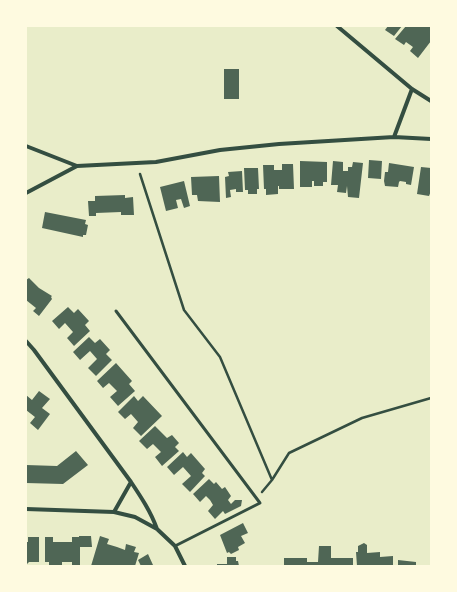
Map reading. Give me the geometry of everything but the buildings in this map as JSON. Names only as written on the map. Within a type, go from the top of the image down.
[{"type":"street","points":[[337,26],[412,89],[431,101]]},
{"type":"street","points":[[394,137],[412,89]]},
{"type":"street","points":[[26,192],[77,166],[156,162],[228,149],[394,137],[431,139]]},
{"type":"street","points":[[26,146],[77,166]]},
{"type":"street","points":[[26,341],[39,356],[131,482],[146,505],[157,529]]},
{"type":"street","points":[[114,512],[131,482]]},
{"type":"street","points":[[26,509],[114,512],[135,517],[157,529],[175,546],[185,566]]},
{"type":"lane","points":[[116,312],[260,503],[175,546]]},
{"type":"path","points":[[140,174],[184,310],[220,357],[272,480]]},
{"type":"path","points":[[256,498],[272,480],[290,453],[362,418],[431,398]]}]
